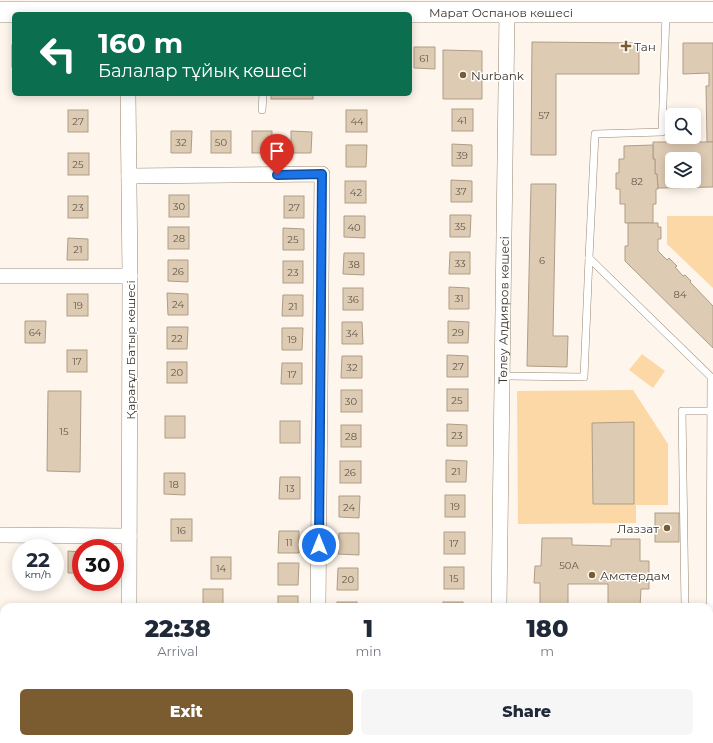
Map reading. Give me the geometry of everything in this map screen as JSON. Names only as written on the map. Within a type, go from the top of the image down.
[{"type":"street","name":"Марат Оспанов көшесі","points":[[194,12],[666,13],[711,10]]},
{"type":"street","name":"Марат Оспанов көшесі","points":[[0,12],[12,12]]},
{"type":"street","name":"Төлеу Алдияров көшесі","points":[[499,603],[507,12]]},
{"type":"street","name":"Қарағұл Батыр көшесі","points":[[128,96],[130,276],[129,603]]},
{"type":"street","points":[[129,176],[322,174],[318,603]]},
{"type":"street","points":[[0,276],[130,276]]},
{"type":"street","points":[[0,535],[129,536]]},
{"type":"street","points":[[130,743],[141,743]]},
{"type":"lane","points":[[502,376],[584,378],[595,134],[662,132],[666,13]]},
{"type":"lane","points":[[262,110],[263,96]]},
{"type":"lane","points":[[589,258],[711,377],[711,603]]},
{"type":"lane","points":[[685,603],[682,411],[711,411]]},
{"type":"lane","points":[[593,743],[601,743]]},
{"type":"shaded area","points":[[667,216],[713,216],[713,288],[667,244]]},
{"type":"shaded area","points":[[642,354],[665,371],[653,388],[629,370]]},
{"type":"shaded area","points":[[633,390],[668,444],[668,505],[636,505],[636,523],[518,524],[517,391]]},
{"type":"building","points":[[532,42],[639,43],[639,74],[556,74],[556,155],[531,155]]},
{"type":"building","points":[[683,43],[713,43],[713,142],[707,142],[706,86],[709,86],[709,73],[683,74]]},
{"type":"building","points":[[414,47],[435,47],[435,69],[414,68]]},
{"type":"building","name":"Nurbank","points":[[443,50],[482,51],[482,99],[443,99]]},
{"type":"building","points":[[271,96],[313,96],[313,99],[271,99]]},
{"type":"building","points":[[452,109],[473,109],[473,131],[452,131]]},
{"type":"building","points":[[68,110],[88,110],[88,132],[68,132]]},
{"type":"building","points":[[346,110],[367,110],[367,132],[346,132]]},
{"type":"building","points":[[171,131],[192,131],[191,153],[171,153]]},
{"type":"building","points":[[211,131],[231,131],[231,153],[211,153]]},
{"type":"building","points":[[252,131],[272,131],[272,153],[252,153]]},
{"type":"building","points":[[291,131],[312,132],[311,153],[291,153]]},
{"type":"building","points":[[653,142],[665,142],[665,144],[701,144],[701,142],[713,142],[713,187],[701,187],[701,152],[665,152],[665,188],[658,188],[657,174],[655,174],[655,159],[653,159]]},
{"type":"building","points":[[452,144],[472,145],[472,166],[452,166]]},
{"type":"building","points":[[346,145],[367,145],[366,167],[346,167]]},
{"type":"building","points":[[653,145],[653,159],[655,159],[655,174],[657,174],[658,189],[656,189],[656,204],[653,204],[653,223],[625,223],[625,204],[620,204],[620,189],[616,189],[616,173],[619,173],[619,159],[624,159],[624,146]]},
{"type":"building","points":[[68,153],[89,153],[89,175],[68,175]]},
{"type":"building","points":[[451,180],[472,181],[472,202],[451,202]]},
{"type":"building","points":[[345,181],[366,181],[366,203],[345,203]]},
{"type":"building","points":[[531,184],[556,184],[553,336],[568,336],[567,367],[527,366]]},
{"type":"building","points":[[169,195],[189,195],[189,217],[169,217]]},
{"type":"building","points":[[68,196],[88,196],[88,218],[68,218]]},
{"type":"building","points":[[284,196],[304,196],[304,218],[284,218]]},
{"type":"building","points":[[450,215],[471,215],[470,237],[450,237]]},
{"type":"building","points":[[344,216],[365,216],[365,238],[344,237]]},
{"type":"building","points":[[628,223],[658,223],[658,227],[661,227],[661,239],[658,239],[658,251],[667,260],[669,258],[677,266],[675,267],[683,276],[685,275],[691,281],[690,282],[713,306],[713,348],[625,261],[625,246],[628,246]]},
{"type":"building","points":[[168,227],[189,227],[189,249],[168,249]]},
{"type":"building","points":[[283,228],[304,229],[304,250],[283,250]]},
{"type":"building","points":[[68,238],[88,239],[88,260],[67,260]]},
{"type":"building","points":[[450,252],[470,252],[470,274],[449,274]]},
{"type":"building","points":[[344,253],[364,253],[364,275],[343,274]]},
{"type":"building","points":[[168,260],[188,260],[188,282],[168,281]]},
{"type":"building","points":[[283,261],[303,261],[303,283],[283,283]]},
{"type":"building","points":[[449,287],[469,288],[469,309],[449,309]]},
{"type":"building","points":[[343,288],[363,288],[363,310],[343,310]]},
{"type":"building","points":[[167,293],[188,294],[188,315],[168,315]]},
{"type":"building","points":[[67,294],[88,294],[88,316],[67,316]]},
{"type":"building","points":[[283,295],[303,295],[303,316],[282,316]]},
{"type":"building","points":[[25,321],[46,321],[45,343],[25,343]]},
{"type":"building","points":[[448,321],[469,322],[468,343],[448,343]]},
{"type":"building","points":[[342,322],[362,322],[363,344],[342,344]]},
{"type":"building","points":[[167,327],[188,327],[187,349],[167,349]]},
{"type":"building","points":[[282,328],[303,328],[302,350],[282,350]]},
{"type":"building","points":[[67,350],[87,350],[87,372],[67,372]]},
{"type":"building","points":[[447,355],[468,356],[468,377],[447,377]]},
{"type":"building","points":[[342,356],[362,356],[362,378],[341,378]]},
{"type":"building","points":[[167,362],[187,362],[187,383],[167,383]]},
{"type":"building","points":[[282,363],[302,363],[302,384],[281,384]]},
{"type":"building","points":[[447,389],[468,389],[468,411],[447,411]]},
{"type":"building","points":[[341,390],[362,390],[362,412],[341,412]]},
{"type":"building","points":[[48,391],[81,391],[80,472],[47,471]]},
{"type":"building","points":[[165,416],[185,416],[185,438],[165,438]]},
{"type":"building","points":[[280,421],[300,421],[300,443],[280,443]]},
{"type":"building","points":[[634,422],[634,504],[593,504],[592,423]]},
{"type":"building","points":[[447,424],[467,425],[467,446],[447,446]]},
{"type":"building","points":[[341,425],[361,425],[361,447],[341,447]]},
{"type":"building","points":[[446,460],[467,461],[466,482],[446,482]]},
{"type":"building","points":[[340,461],[361,461],[361,483],[340,483]]},
{"type":"building","points":[[164,473],[185,473],[185,495],[164,494]]},
{"type":"building","points":[[280,477],[300,477],[300,499],[279,499]]},
{"type":"building","points":[[445,495],[465,495],[465,517],[445,517]]},
{"type":"building","points":[[339,496],[360,496],[359,518],[339,517]]},
{"type":"building","name":"Лаззат","points":[[655,513],[679,513],[679,542],[655,542]]},
{"type":"building","points":[[171,519],[192,519],[192,541],[171,541]]},
{"type":"building","points":[[279,531],[299,531],[299,553],[278,553]]},
{"type":"building","points":[[444,532],[465,532],[465,554],[444,554]]},
{"type":"building","points":[[339,533],[359,533],[359,555],[338,554]]},
{"type":"building","name":"Амстердам","points":[[542,538],[572,538],[572,545],[611,546],[611,539],[640,539],[640,561],[649,561],[649,589],[641,589],[640,603],[608,603],[608,584],[568,584],[568,603],[540,603],[540,583],[534,583],[535,566],[541,566]]},
{"type":"building","points":[[68,551],[72,551],[72,573],[68,573]]},
{"type":"building","points":[[211,557],[231,557],[231,579],[211,579]]},
{"type":"building","points":[[278,563],[299,563],[298,585],[278,585]]},
{"type":"building","points":[[444,567],[464,567],[464,589],[444,589]]},
{"type":"building","points":[[338,568],[358,568],[358,590],[337,590]]},
{"type":"building","points":[[203,589],[223,589],[223,603],[203,603]]},
{"type":"building","points":[[278,596],[298,596],[298,603],[278,603]]},
{"type":"building","points":[[337,602],[357,602],[357,603]]},
{"type":"building","points":[[443,602],[463,602],[463,603]]},
{"type":"place","name":"Тан","points":[[626,46]]},
{"type":"place","name":"Nurbank","points":[[463,75]]},
{"type":"place","name":"Лаззат","points":[[667,528]]},
{"type":"place","name":"Амстердам","points":[[592,575]]},
{"type":"route","points":[[277,175],[322,174],[319,545]]}]
